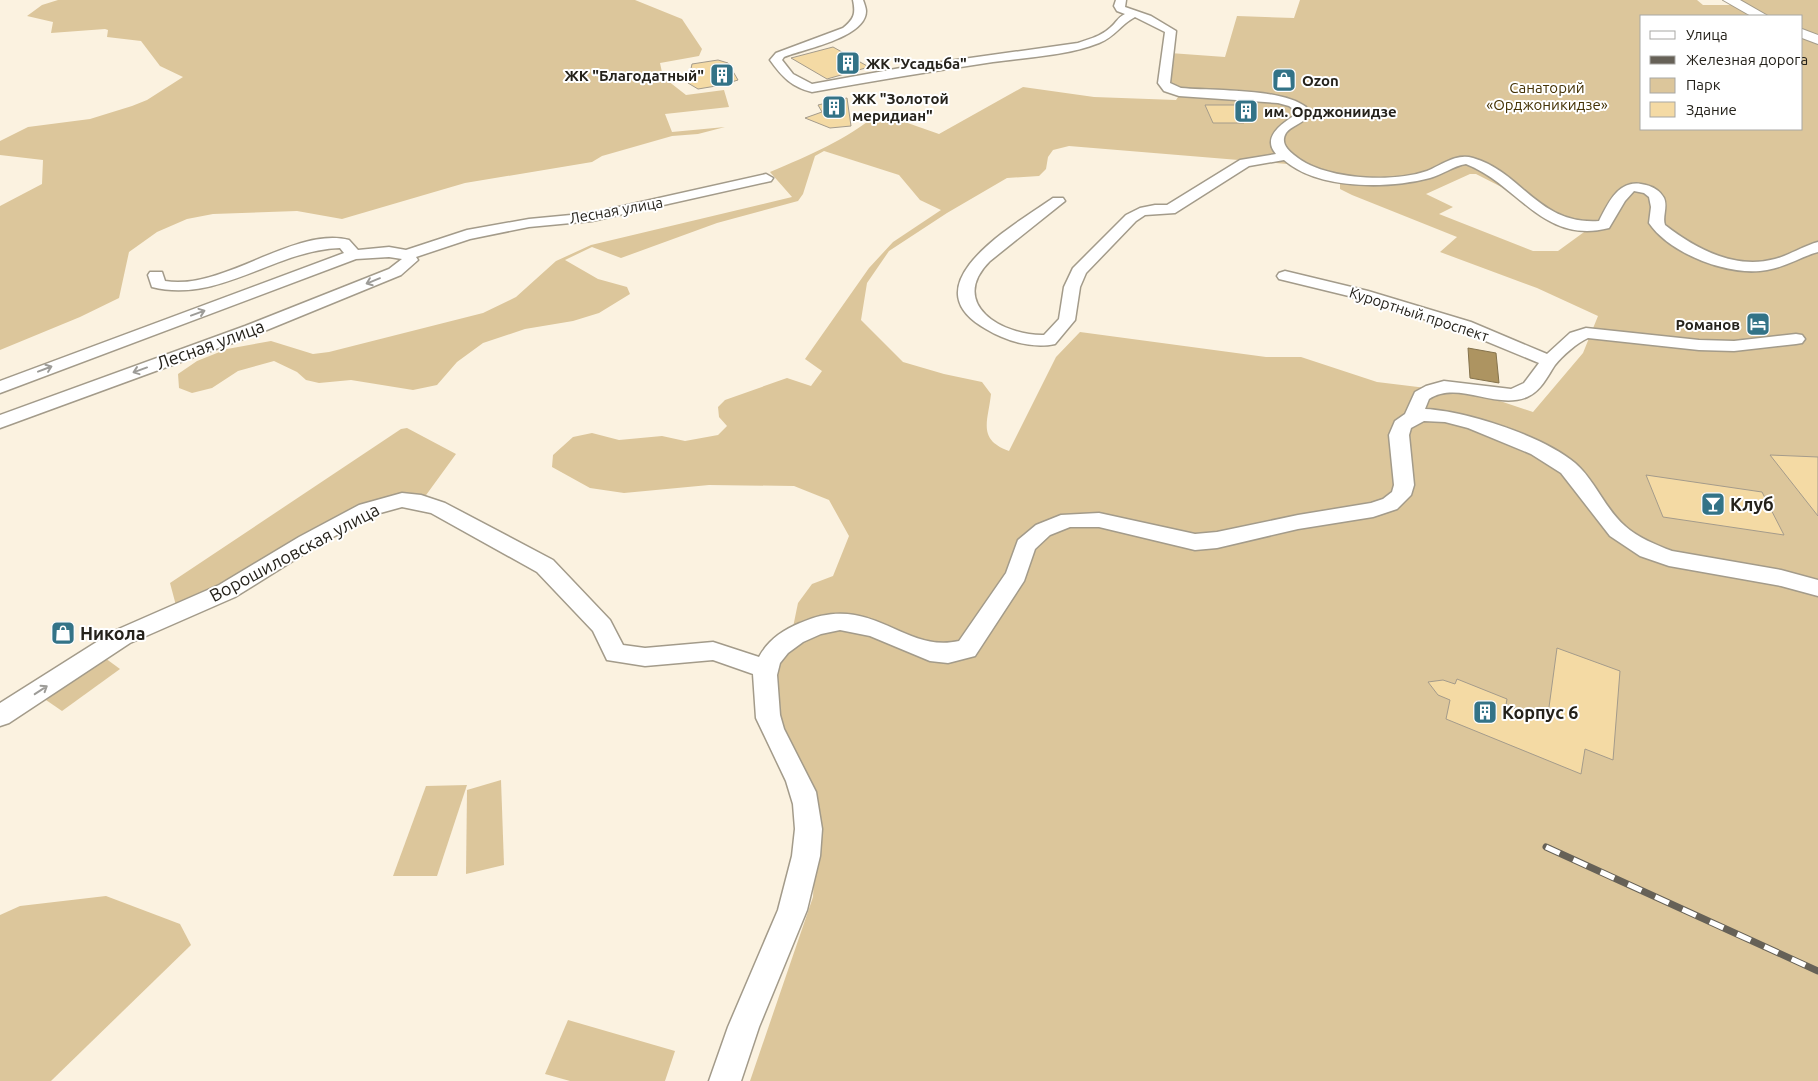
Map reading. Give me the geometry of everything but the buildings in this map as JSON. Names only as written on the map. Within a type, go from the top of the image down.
[{"type":"main road","points":[[1730,0],[1759,15]]},
{"type":"main road","points":[[1803,33],[1818,40]]},
{"type":"street","points":[[858,0],[863,8],[862,14],[846,33],[788,50],[776,60],[780,68],[796,82],[812,88],[898,72],[1078,46],[1102,37],[1120,24],[1121,20],[1134,14]]},
{"type":"street","points":[[1121,0],[1119,6],[1121,9],[1164,26],[1170,31],[1164,83],[1168,88],[1179,92],[1279,99],[1293,103],[1302,110],[1301,117],[1280,131],[1278,136],[1279,149],[1299,165],[1328,175],[1365,181],[1412,178],[1430,174],[1462,160],[1471,161],[1499,178],[1544,215],[1579,226],[1604,225],[1627,189],[1645,188],[1654,192],[1657,198],[1659,207],[1656,223],[1665,233],[1695,251],[1738,266],[1762,267],[1783,262],[1818,247]]},
{"type":"street","points":[[1058,201],[981,261],[969,274],[964,289],[968,306],[982,320],[1007,335],[1036,341],[1049,340],[1067,320],[1072,287],[1079,271],[1140,212],[1154,209],[1170,210],[1245,163],[1286,156]]},
{"type":"street","name":"Лесная улица","points":[[0,387],[106,346],[354,256],[389,252],[407,255],[467,235],[529,223],[592,217],[766,178]]},
{"type":"street","points":[[156,275],[158,284],[170,289],[199,285],[322,244],[344,243],[354,256]]},
{"type":"street","name":"Лесная улица","points":[[0,422],[250,330],[395,272],[408,263],[410,260],[407,255]]},
{"type":"street","name":"Курортный проспект","points":[[1286,276],[1362,294],[1465,326],[1550,361]]},
{"type":"street","points":[[1413,417],[1420,396],[1435,388],[1449,387],[1504,397],[1519,395],[1531,385],[1550,361],[1576,337],[1586,333],[1598,332],[1699,345],[1749,344],[1796,339]]},
{"type":"street","points":[[725,1081],[750,1012],[782,944],[798,896],[807,843],[806,805],[799,779],[768,718],[766,669],[773,654],[800,633],[821,625],[843,622],[865,625],[895,636],[919,650],[938,655],[954,654],[967,649],[1016,574],[1026,545],[1043,530],[1068,520],[1099,520],[1195,542],[1217,540],[1298,522],[1355,514],[1390,504],[1401,495],[1404,485],[1399,435],[1402,425],[1413,417],[1424,415],[1445,416],[1474,423],[1538,449],[1568,468],[1617,531],[1648,550],[1669,558],[1781,578],[1818,588]]},
{"type":"street","name":"Ворошиловская улица","points":[[0,716],[122,637],[226,591],[307,542],[366,510],[402,500],[421,502],[438,508],[545,566],[602,626],[615,653],[645,657],[713,650],[766,669]]},
{"type":"green space","points":[[58,0],[635,0],[682,19],[702,49],[699,56],[660,63],[663,77],[686,95],[724,90],[729,107],[665,114],[672,132],[725,127],[698,134],[672,136],[602,156],[592,162],[465,183],[342,219],[297,211],[213,214],[187,219],[157,232],[129,252],[119,298],[80,317],[0,350],[0,206],[42,184],[43,160],[0,155],[0,141],[28,127],[90,119],[132,106],[147,100],[183,77],[160,66],[141,41],[107,37],[108,30],[105,29],[51,33],[53,22],[27,16],[42,5]]},
{"type":"green space","name":"Санаторий «Орджоникидзе»","points":[[1300,0],[1697,0],[1703,5],[1734,5],[1727,0],[1818,0],[1818,1081],[750,1081],[813,897],[816,838],[784,746],[763,659],[792,632],[798,603],[812,584],[833,576],[849,536],[829,500],[794,486],[709,485],[624,493],[590,488],[552,467],[553,455],[573,437],[592,433],[619,440],[662,436],[685,441],[718,435],[727,426],[719,417],[718,407],[725,400],[787,378],[811,386],[822,371],[805,359],[869,268],[893,242],[941,210],[920,200],[899,175],[824,151],[815,156],[803,194],[798,201],[717,223],[621,258],[592,247],[565,260],[598,279],[627,287],[630,294],[599,313],[573,321],[525,329],[483,343],[457,362],[437,385],[413,390],[351,380],[319,383],[306,380],[297,372],[274,361],[238,371],[212,388],[192,393],[179,388],[178,374],[197,361],[227,349],[271,341],[313,354],[329,352],[483,313],[516,297],[556,261],[591,245],[792,197],[770,172],[814,153],[853,132],[879,113],[939,134],[1023,87],[1094,97],[1176,100],[1183,90],[1175,86],[1165,76],[1170,53],[1225,57],[1237,16],[1294,18]],"holes":[[[1069,146],[1299,165],[1340,182],[1340,189],[1352,195],[1457,237],[1440,252],[1537,288],[1598,316],[1583,353],[1533,412],[1497,400],[1451,391],[1377,382],[1301,357],[1266,357],[1080,332],[1056,357],[1009,451],[992,441],[988,435],[987,421],[991,394],[982,382],[944,374],[903,362],[861,320],[867,283],[889,251],[947,213],[1007,178],[1039,176],[1046,169],[1048,157],[1053,150]],[[1470,174],[1476,174],[1578,226],[1591,227],[1558,251],[1533,251],[1439,214],[1453,207],[1426,194]]]},
{"type":"green space","points":[[407,428],[456,454],[421,502],[402,500],[178,613],[170,583],[401,429]]},
{"type":"green space","points":[[105,658],[120,669],[62,711],[46,700]]},
{"type":"green space","points":[[501,780],[504,865],[466,874],[467,790]]},
{"type":"green space","points":[[467,785],[437,876],[393,876],[426,786]]},
{"type":"green space","points":[[106,896],[180,924],[191,945],[51,1081],[0,1081],[0,915],[20,906]]},
{"type":"green space","points":[[568,1020],[675,1051],[665,1081],[570,1081],[545,1074]]},
{"type":"shaded area","points":[[1468,348],[1496,353],[1499,383],[1470,378]]},
{"type":"railway","points":[[1546,847],[1818,971]]},
{"type":"place","name":"ЖК \"Усадьба\"","points":[[848,63]]},
{"type":"place","name":"ЖК \"Благодатный\"","points":[[722,75]]},
{"type":"place","name":"Ozon","points":[[1284,80]]},
{"type":"place","name":"ЖК \"Золотой меридиан\"","points":[[834,107]]},
{"type":"place","name":"им. Орджониидзе","points":[[1246,111]]},
{"type":"place","name":"Романов","points":[[1758,324]]},
{"type":"place","name":"Клуб","points":[[1713,504]]},
{"type":"place","name":"Никола","points":[[63,633]]},
{"type":"place","name":"Корпус 6","points":[[1485,712]]}]
